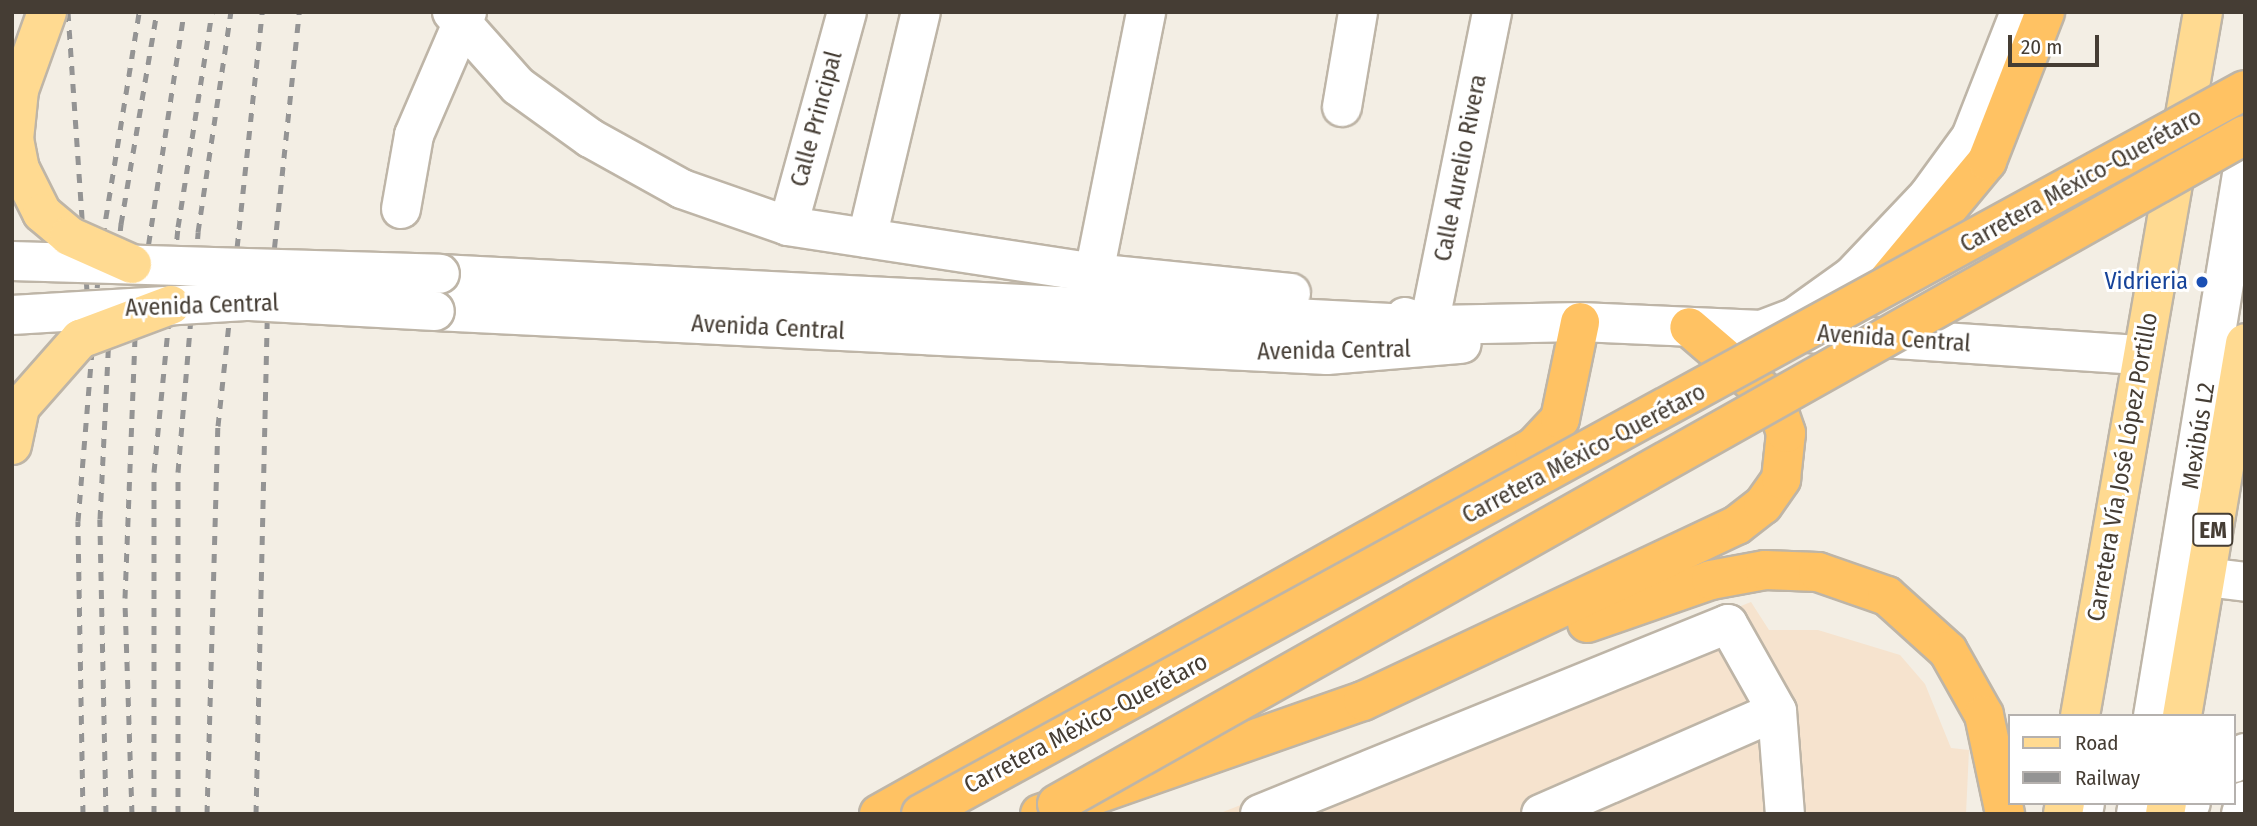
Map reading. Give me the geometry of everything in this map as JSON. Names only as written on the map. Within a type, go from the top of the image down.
[{"type":"highway","points":[[1873,297],[1987,162],[2045,12]]},
{"type":"highway","name":"Carretera México-Querétaro","points":[[921,814],[1873,297],[2245,90]]},
{"type":"highway","name":"Carretera México-Querétaro","points":[[1048,809],[2245,135]]},
{"type":"highway","points":[[880,814],[1534,447],[1560,419],[1580,322]]},
{"type":"highway","points":[[1048,809],[1306,724],[1363,701],[1683,554],[1763,505],[1780,479],[1785,452],[1775,401],[1689,327]]},
{"type":"highway","points":[[1363,701],[1711,580],[1765,570],[1818,572],[1887,596],[1948,651],[1984,715],[2005,814]]},
{"type":"main road","points":[[47,12],[19,90],[14,139],[20,169],[42,213],[69,236],[132,264]]},
{"type":"main road","name":"Carretera Vía José López Portillo","points":[[2080,714],[2203,12]]},
{"type":"main road","points":[[12,445],[20,407],[80,339],[171,305]]},
{"type":"main road","name":"EM","points":[[2182,714],[2206,576],[2236,444],[2245,343]]},
{"type":"street","name":"Calle Principal","points":[[788,226],[846,12]]},
{"type":"street","points":[[867,238],[921,12]]},
{"type":"street","points":[[1094,272],[1146,12]]},
{"type":"street","points":[[1342,107],[1358,12]]},
{"type":"street","name":"Calle Aurelio Rivera","points":[[1429,325],[1492,12]]},
{"type":"street","points":[[1762,330],[1795,317],[1852,276],[1928,196],[1976,126],[2020,12]]},
{"type":"street","points":[[2099,714],[2221,12]]},
{"type":"street","points":[[401,209],[414,135],[460,18],[518,86],[590,138],[682,189],[788,226],[1094,272],[1346,299],[1429,325]]},
{"type":"street","name":"Mexibús L2","points":[[2152,714],[2245,156]]},
{"type":"street","name":"Avenida Central","points":[[12,261],[440,274],[1429,325],[1580,322],[1762,330],[2142,355]]},
{"type":"street","name":"Avenida Central","points":[[12,315],[250,301],[1327,355],[1429,349],[1520,324]]},
{"type":"street","points":[[2206,576],[2245,582]]},
{"type":"street","points":[[1260,814],[1719,626],[1734,631],[1777,711],[1785,814]]},
{"type":"street","points":[[1541,814],[1777,711]]},
{"type":"street","points":[[2241,814],[2245,801]]},
{"type":"shaded area","points":[[1751,602],[1769,630],[1818,630],[1900,655],[1925,684],[1951,748],[1969,750],[1966,814],[1218,814]]},
{"type":"railway","points":[[68,12],[88,307]]},
{"type":"railway","points":[[83,814],[78,521],[100,254],[139,12]]},
{"type":"railway","points":[[106,814],[100,519],[109,338],[121,224],[157,12]]},
{"type":"railway","points":[[132,814],[125,598],[135,333],[184,12]]},
{"type":"railway","points":[[154,814],[154,472],[178,227],[212,12]]},
{"type":"railway","points":[[178,814],[178,472],[198,232],[231,12]]},
{"type":"railway","points":[[207,814],[218,426],[262,12]]},
{"type":"railway","points":[[256,814],[267,319],[299,12]]},
{"type":"place","name":"Vidrieria","points":[[2202,282]]}]
